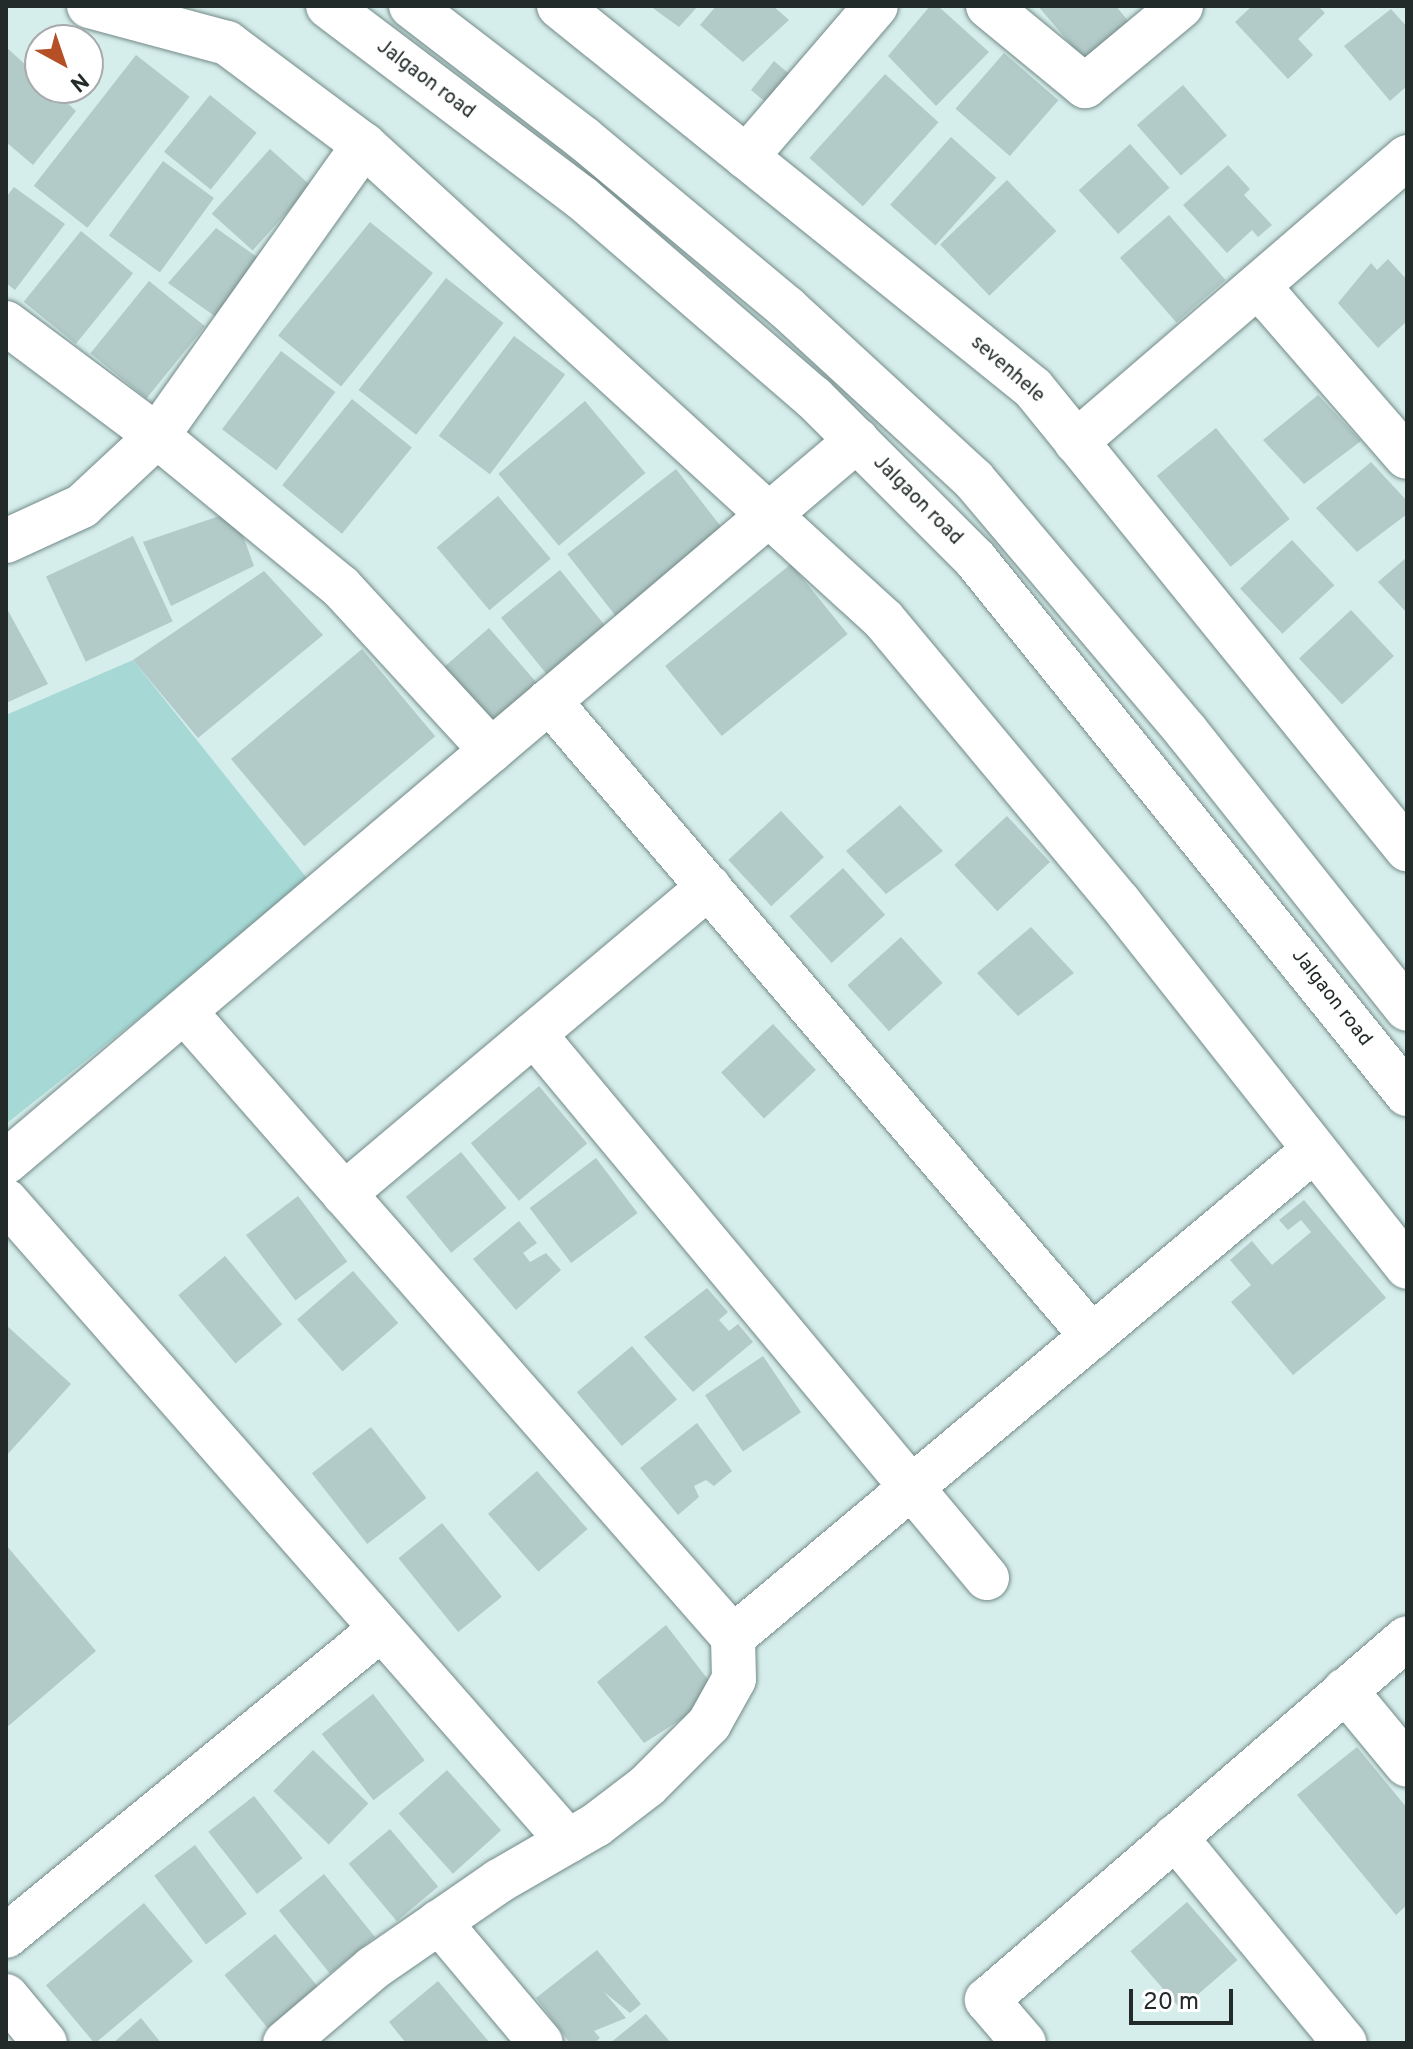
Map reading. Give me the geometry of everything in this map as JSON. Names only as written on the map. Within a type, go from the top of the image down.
[{"type":"main road","points":[[89,6],[227,43],[364,145],[884,620],[1119,902],[1407,1267]]},
{"type":"main road","name":"Jalgaon road","points":[[328,6],[582,198],[857,440],[975,559],[1407,1094]]},
{"type":"main road","points":[[411,6],[583,138],[787,308],[974,480],[1186,731],[1407,1009]]},
{"type":"main road","name":"sevenhele","points":[[559,6],[1033,388],[1407,849]]},
{"type":"main road","points":[[746,157],[876,6]]},
{"type":"main road","points":[[988,6],[1085,86],[1181,6]]},
{"type":"main road","points":[[6,541],[82,506],[157,436],[364,145]]},
{"type":"main road","points":[[1076,442],[1407,157]]},
{"type":"main road","points":[[1259,287],[1407,457]]},
{"type":"main road","points":[[6,323],[157,436],[341,587],[491,750]]},
{"type":"main road","points":[[6,1162],[857,440]]},
{"type":"main road","points":[[549,701],[1092,1336]]},
{"type":"main road","points":[[344,1194],[709,887]]},
{"type":"main road","points":[[184,1011],[733,1637],[734,1679],[709,1724],[647,1786],[373,1968],[285,2043]]},
{"type":"main road","points":[[534,1034],[987,1578]]},
{"type":"main road","points":[[733,1637],[1314,1150]]},
{"type":"main road","points":[[6,1201],[568,1841]]},
{"type":"main road","points":[[6,1936],[381,1629]]},
{"type":"main road","points":[[1024,2043],[987,2000],[1407,1638]]},
{"type":"main road","points":[[1345,1690],[1407,1765]]},
{"type":"main road","points":[[1175,1837],[1345,2043]]},
{"type":"main road","points":[[439,1922],[541,2043]]},
{"type":"main road","points":[[6,1996],[45,2043]]},
{"type":"shaded area","points":[[133,660],[310,882],[6,1124],[6,715]]},
{"type":"building","points":[[650,6],[698,6],[679,27]]},
{"type":"building","points":[[716,6],[773,6],[789,20],[743,62],[700,25]]},
{"type":"building","points":[[930,6],[938,6],[989,52],[936,106],[888,56]]},
{"type":"building","points":[[1038,6],[1116,6],[1133,27],[1089,66]]},
{"type":"building","points":[[1252,6],[1318,6],[1325,13],[1298,39],[1313,55],[1288,79],[1235,22]]},
{"type":"building","points":[[1391,9],[1407,27],[1407,86],[1390,101],[1344,46]]},
{"type":"building","points":[[6,47],[24,63],[24,104],[68,104],[76,111],[33,165],[6,142]]},
{"type":"building","points":[[1004,53],[1058,100],[1010,156],[955,109]]},
{"type":"building","points":[[136,55],[190,97],[87,228],[34,186],[98,104],[104,104],[104,96]]},
{"type":"building","points":[[774,61],[793,77],[773,108],[751,90]]},
{"type":"building","points":[[885,74],[939,122],[863,206],[809,158]]},
{"type":"building","points":[[1183,85],[1227,136],[1181,176],[1137,125]]},
{"type":"building","points":[[210,95],[257,133],[211,189],[164,152]]},
{"type":"building","points":[[951,137],[996,178],[935,245],[890,205]]},
{"type":"building","points":[[1130,144],[1169,188],[1118,234],[1079,190]]},
{"type":"building","points":[[270,149],[311,186],[253,250],[212,214]]},
{"type":"building","points":[[163,161],[214,198],[160,272],[109,235]]},
{"type":"building","points":[[1228,165],[1250,189],[1244,195],[1272,225],[1258,237],[1252,230],[1227,253],[1183,205]]},
{"type":"building","points":[[1007,180],[1056,231],[989,296],[940,245]]},
{"type":"building","points":[[14,187],[65,224],[15,290],[6,283],[6,197]]},
{"type":"building","points":[[1169,215],[1225,280],[1176,323],[1120,258]]},
{"type":"building","points":[[370,222],[433,273],[341,386],[278,335]]},
{"type":"building","points":[[216,228],[257,257],[216,317],[168,283]]},
{"type":"building","points":[[81,231],[133,273],[76,344],[24,302]]},
{"type":"building","points":[[1388,259],[1407,280],[1407,321],[1378,348],[1338,303],[1371,263],[1377,270]]},
{"type":"building","points":[[446,278],[504,323],[416,435],[359,390]]},
{"type":"building","points":[[149,281],[205,326],[146,399],[90,353]]},
{"type":"building","points":[[514,336],[565,375],[490,474],[439,436]]},
{"type":"building","points":[[281,351],[335,392],[276,470],[222,429]]},
{"type":"building","points":[[1318,395],[1361,441],[1304,484],[1263,440]]},
{"type":"building","points":[[352,399],[412,447],[342,534],[282,485]]},
{"type":"building","points":[[585,401],[645,473],[559,546],[498,474]]},
{"type":"building","points":[[1216,428],[1290,519],[1231,567],[1157,476]]},
{"type":"building","points":[[1371,462],[1407,501],[1407,514],[1357,552],[1316,508]]},
{"type":"building","points":[[676,469],[725,531],[616,616],[567,554]]},
{"type":"building","points":[[498,496],[551,559],[489,610],[437,547]]},
{"type":"building","points":[[234,511],[254,566],[171,606],[143,542]]},
{"type":"building","points":[[133,536],[173,621],[86,662],[46,577]]},
{"type":"building","points":[[1292,540],[1334,585],[1282,634],[1240,588]]},
{"type":"building","points":[[1407,557],[1407,613],[1378,582]]},
{"type":"building","points":[[791,564],[848,634],[722,736],[665,666]]},
{"type":"building","points":[[560,570],[607,628],[548,676],[501,618]]},
{"type":"building","points":[[264,571],[323,635],[198,738],[133,660]]},
{"type":"building","points":[[6,607],[48,684],[6,703]]},
{"type":"building","points":[[1351,610],[1394,656],[1342,704],[1299,658]]},
{"type":"building","points":[[489,628],[538,684],[488,727],[439,671]]},
{"type":"building","points":[[362,649],[435,736],[304,846],[231,759]]},
{"type":"building","points":[[900,805],[943,851],[886,894],[846,851]]},
{"type":"building","points":[[781,811],[824,857],[771,906],[728,860]]},
{"type":"building","points":[[1007,816],[1050,862],[997,911],[954,865]]},
{"type":"building","points":[[843,868],[885,915],[832,963],[789,916]]},
{"type":"building","points":[[1031,927],[1074,973],[1018,1016],[977,973]]},
{"type":"building","points":[[901,937],[942,983],[889,1031],[847,985]]},
{"type":"building","points":[[773,1024],[816,1070],[764,1118],[721,1072]]},
{"type":"building","points":[[539,1086],[587,1143],[519,1201],[471,1143]]},
{"type":"building","points":[[461,1152],[506,1208],[451,1253],[406,1197]]},
{"type":"building","points":[[596,1158],[638,1213],[571,1263],[530,1208]]},
{"type":"building","points":[[298,1196],[347,1261],[295,1301],[246,1235]]},
{"type":"building","points":[[1304,1200],[1386,1298],[1293,1375],[1231,1302],[1251,1285],[1230,1260],[1252,1241],[1272,1265],[1311,1232],[1301,1220],[1288,1230],[1279,1220]]},
{"type":"building","points":[[519,1221],[537,1243],[523,1253],[530,1262],[546,1253],[561,1270],[516,1310],[473,1259]]},
{"type":"building","points":[[225,1256],[282,1324],[235,1363],[178,1295]]},
{"type":"building","points":[[353,1271],[398,1323],[342,1372],[297,1320]]},
{"type":"building","points":[[707,1288],[728,1312],[719,1320],[729,1331],[738,1324],[753,1342],[693,1392],[644,1337]]},
{"type":"building","points":[[6,1325],[71,1384],[6,1456]]},
{"type":"building","points":[[632,1346],[677,1400],[622,1446],[577,1392]]},
{"type":"building","points":[[763,1356],[801,1412],[743,1452],[705,1395]]},
{"type":"building","points":[[697,1423],[732,1471],[714,1486],[706,1480],[694,1486],[699,1497],[678,1515],[640,1468]]},
{"type":"building","points":[[371,1427],[426,1498],[367,1544],[312,1473]]},
{"type":"building","points":[[537,1471],[588,1529],[538,1572],[488,1514]]},
{"type":"building","points":[[442,1523],[502,1597],[458,1632],[398,1558]]},
{"type":"building","points":[[6,1545],[96,1651],[6,1728]]},
{"type":"building","points":[[666,1625],[713,1686],[697,1700],[702,1706],[644,1743],[597,1682]]},
{"type":"building","points":[[373,1694],[425,1760],[373,1800],[322,1734]]},
{"type":"building","points":[[1357,1747],[1407,1808],[1407,1905],[1396,1915],[1297,1795]]},
{"type":"building","points":[[313,1750],[368,1803],[329,1844],[273,1791]]},
{"type":"building","points":[[447,1770],[501,1830],[453,1874],[399,1813]]},
{"type":"building","points":[[254,1796],[303,1858],[257,1894],[208,1832]]},
{"type":"building","points":[[390,1829],[438,1886],[397,1921],[349,1864]]},
{"type":"building","points":[[195,1845],[247,1914],[206,1944],[154,1876]]},
{"type":"building","points":[[324,1874],[375,1937],[330,1973],[279,1911]]},
{"type":"building","points":[[1187,1902],[1238,1960],[1181,2009],[1130,1951]]},
{"type":"building","points":[[144,1903],[193,1961],[95,2043],[46,1985]]},
{"type":"building","points":[[275,1934],[318,1988],[268,2029],[224,1975]]},
{"type":"building","points":[[597,1950],[641,2004],[630,2013],[604,1992],[626,2018],[594,2031],[600,2038],[594,2043],[570,2043],[536,1998]]},
{"type":"building","points":[[438,1981],[490,2043],[406,2043],[389,2022]]},
{"type":"building","points":[[646,2014],[671,2043],[610,2043]]},
{"type":"building","points":[[141,2018],[161,2043],[113,2043]]}]
